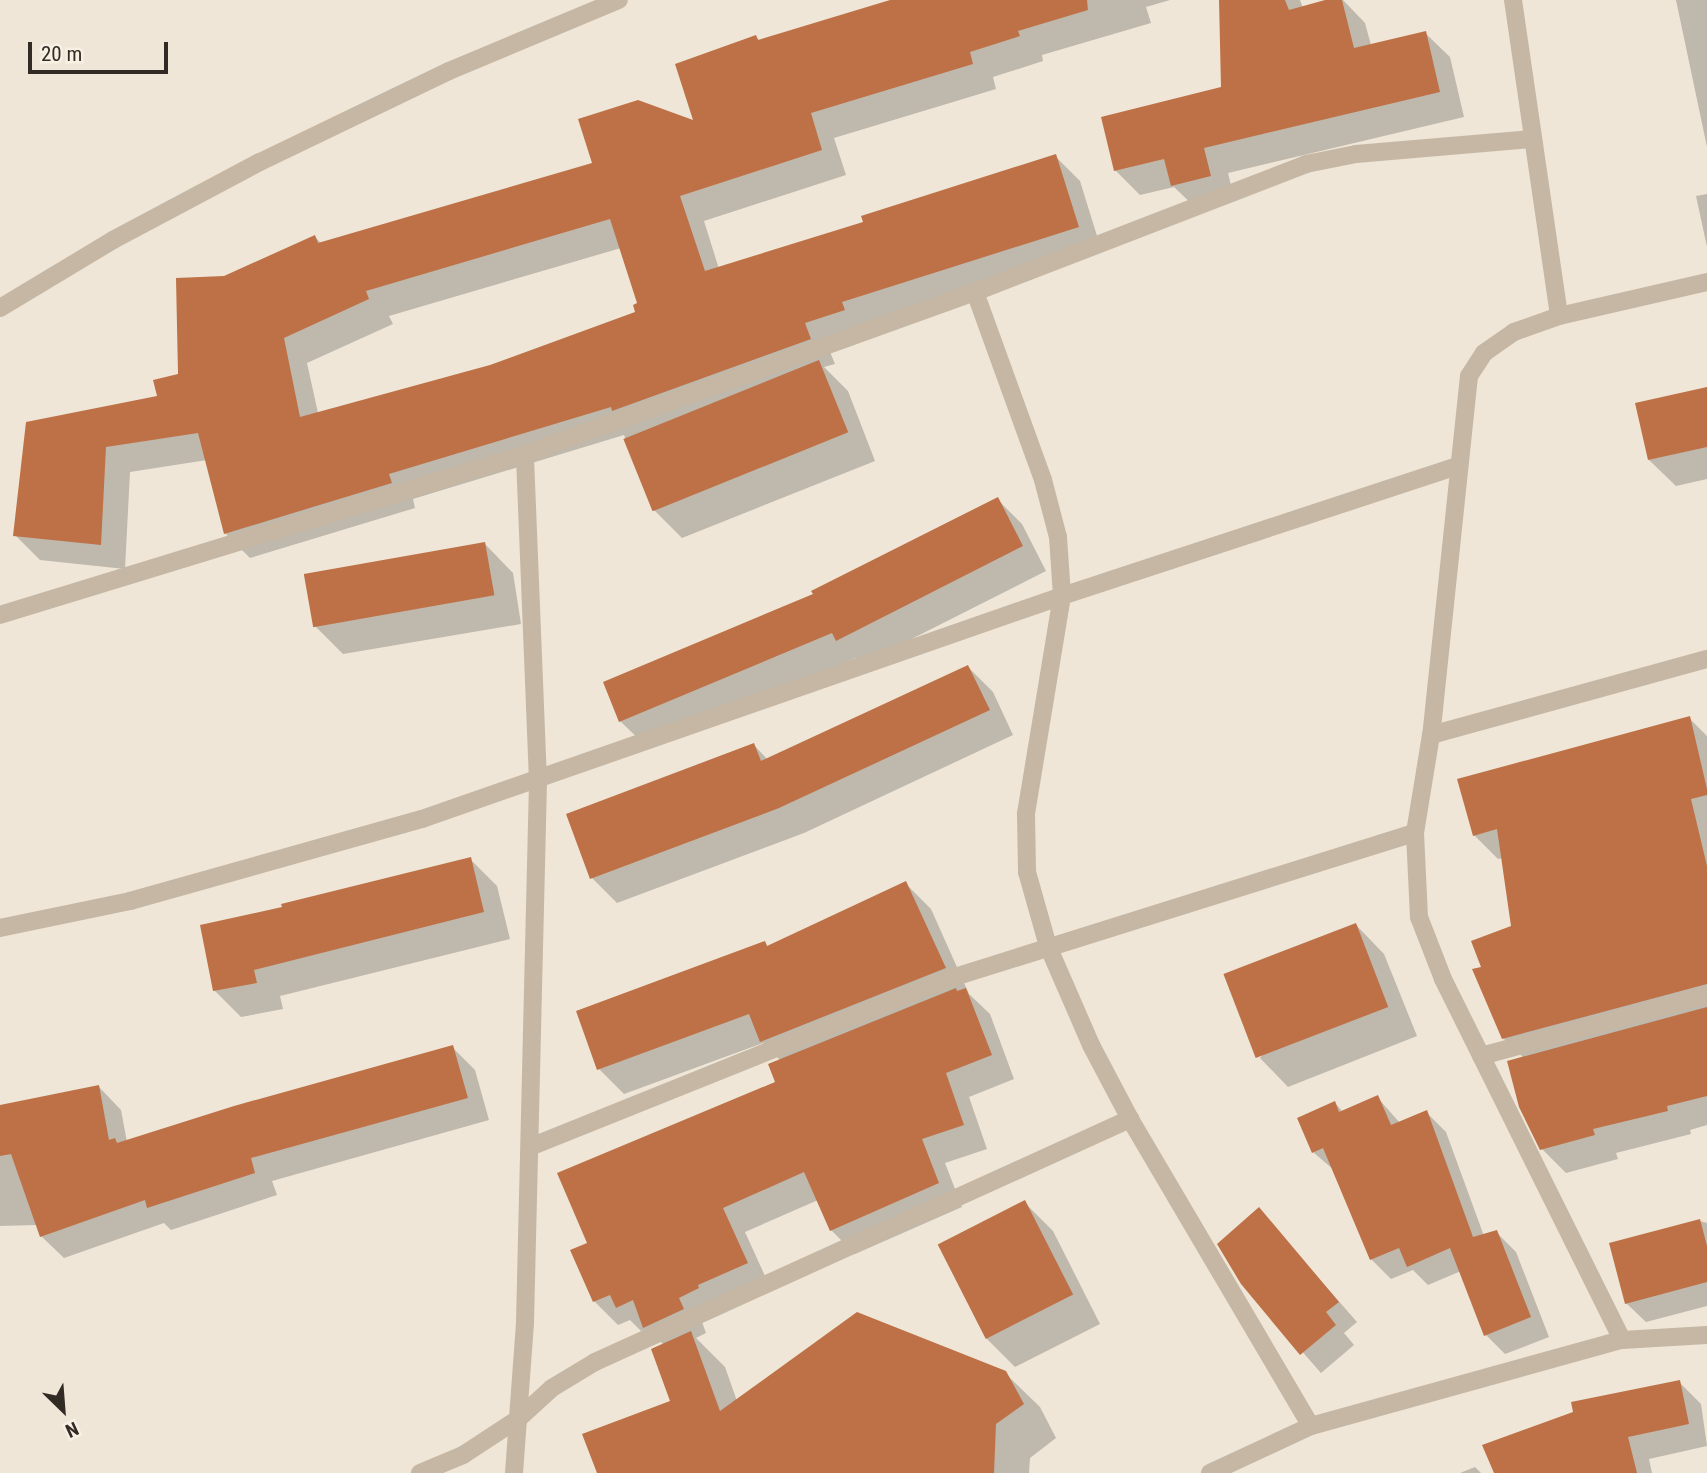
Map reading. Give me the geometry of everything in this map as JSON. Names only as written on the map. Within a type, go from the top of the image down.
[{"type":"street","points":[[0,308],[113,240],[260,162],[450,71],[619,0]]},
{"type":"street","points":[[1513,0],[1559,316]]},
{"type":"street","points":[[0,615],[525,454],[975,292],[1306,164],[1356,154],[1532,139]]},
{"type":"street","points":[[1622,1340],[1443,979],[1419,917],[1415,833],[1431,735],[1469,376],[1484,353],[1514,332],[1559,316],[1707,282]]},
{"type":"street","points":[[975,292],[1043,480],[1058,537],[1062,596],[1026,814],[1027,872],[1048,946],[1091,1045],[1130,1119],[1311,1426]]},
{"type":"street","points":[[514,1473],[525,1322],[538,781],[525,454]]},
{"type":"street","points":[[0,928],[130,901],[271,864],[538,781],[1062,596],[1458,466]]},
{"type":"street","points":[[1431,735],[1707,659]]},
{"type":"street","points":[[530,1147],[827,1026],[1048,946],[1415,833]]},
{"type":"street","points":[[1481,1056],[1707,995]]},
{"type":"street","points":[[421,1473],[463,1455],[518,1419],[552,1388],[595,1362],[1130,1119]]},
{"type":"street","points":[[1210,1473],[1311,1426],[1622,1340],[1707,1335]]},
{"type":"building","points":[[890,0],[1087,0],[1088,10],[1018,31],[1020,36],[970,52],[973,64],[811,113],[822,150],[680,196],[705,271],[863,222],[861,216],[1056,154],[1079,227],[842,302],[845,310],[805,323],[811,339],[612,411],[611,407],[389,474],[392,483],[224,534],[198,433],[106,447],[101,545],[13,536],[26,422],[157,396],[153,380],[178,374],[176,278],[224,276],[315,235],[318,243],[592,163],[578,119],[638,100],[693,120],[675,64],[756,35],[758,40]],"holes":[[[610,219],[637,303],[633,305],[635,312],[490,365],[300,417],[284,338],[369,299],[366,291]]]},
{"type":"building","points":[[1219,0],[1285,0],[1289,10],[1325,0],[1342,0],[1354,48],[1426,31],[1440,92],[1204,148],[1211,176],[1171,186],[1164,159],[1114,171],[1101,117],[1221,87]]},
{"type":"building","points":[[819,360],[848,432],[653,511],[623,439]]},
{"type":"building","points":[[1707,387],[1707,447],[1648,460],[1635,403]]},
{"type":"building","points":[[998,497],[1023,546],[836,641],[832,633],[619,722],[603,682],[813,594],[811,591]]},
{"type":"building","points":[[485,542],[494,595],[313,627],[304,574]]},
{"type":"building","points":[[968,665],[990,710],[779,808],[590,879],[566,814],[754,743],[761,761]]},
{"type":"building","points":[[1690,716],[1707,789],[1707,795],[1691,799],[1707,866],[1707,984],[1502,1039],[1472,969],[1481,967],[1471,941],[1511,926],[1497,829],[1473,836],[1457,779]]},
{"type":"building","points":[[471,857],[484,912],[254,970],[257,983],[213,991],[200,925],[282,907],[281,904]]},
{"type":"building","points":[[906,881],[946,968],[760,1042],[749,1014],[597,1070],[576,1011],[765,941],[767,946]]},
{"type":"building","points":[[1356,923],[1388,1007],[1256,1058],[1223,974]]},
{"type":"building","points":[[956,988],[957,991],[966,988],[992,1055],[946,1073],[964,1125],[922,1139],[939,1183],[830,1231],[804,1172],[723,1208],[748,1263],[698,1285],[699,1288],[679,1298],[684,1309],[643,1328],[633,1300],[616,1308],[610,1295],[593,1302],[570,1250],[587,1243],[557,1173],[775,1082],[768,1064]]},
{"type":"building","points":[[1707,1007],[1707,1096],[1667,1106],[1668,1111],[1593,1129],[1595,1135],[1540,1150],[1519,1107],[1507,1061]]},
{"type":"building","points":[[453,1045],[468,1098],[251,1158],[255,1173],[147,1208],[145,1200],[40,1237],[11,1154],[0,1156],[0,1105],[99,1085],[109,1140],[115,1138],[117,1143],[234,1106]]},
{"type":"building","points":[[1378,1095],[1391,1125],[1427,1110],[1473,1237],[1497,1230],[1531,1317],[1484,1336],[1450,1248],[1407,1267],[1399,1248],[1370,1260],[1323,1148],[1312,1153],[1297,1118],[1335,1101],[1339,1112]]},
{"type":"building","points":[[1025,1200],[1073,1294],[986,1339],[938,1244]]},
{"type":"building","points":[[1259,1207],[1339,1302],[1326,1312],[1336,1325],[1300,1355],[1241,1284],[1217,1244]]},
{"type":"building","points":[[1700,1219],[1707,1246],[1707,1282],[1625,1304],[1609,1243]]},
{"type":"building","points":[[857,1312],[1006,1371],[1024,1404],[996,1424],[994,1473],[597,1473],[582,1434],[670,1401],[651,1349],[691,1331],[720,1411]]},
{"type":"building","points":[[1680,1380],[1689,1424],[1628,1437],[1637,1473],[1494,1473],[1482,1445],[1573,1412],[1571,1402]]}]
